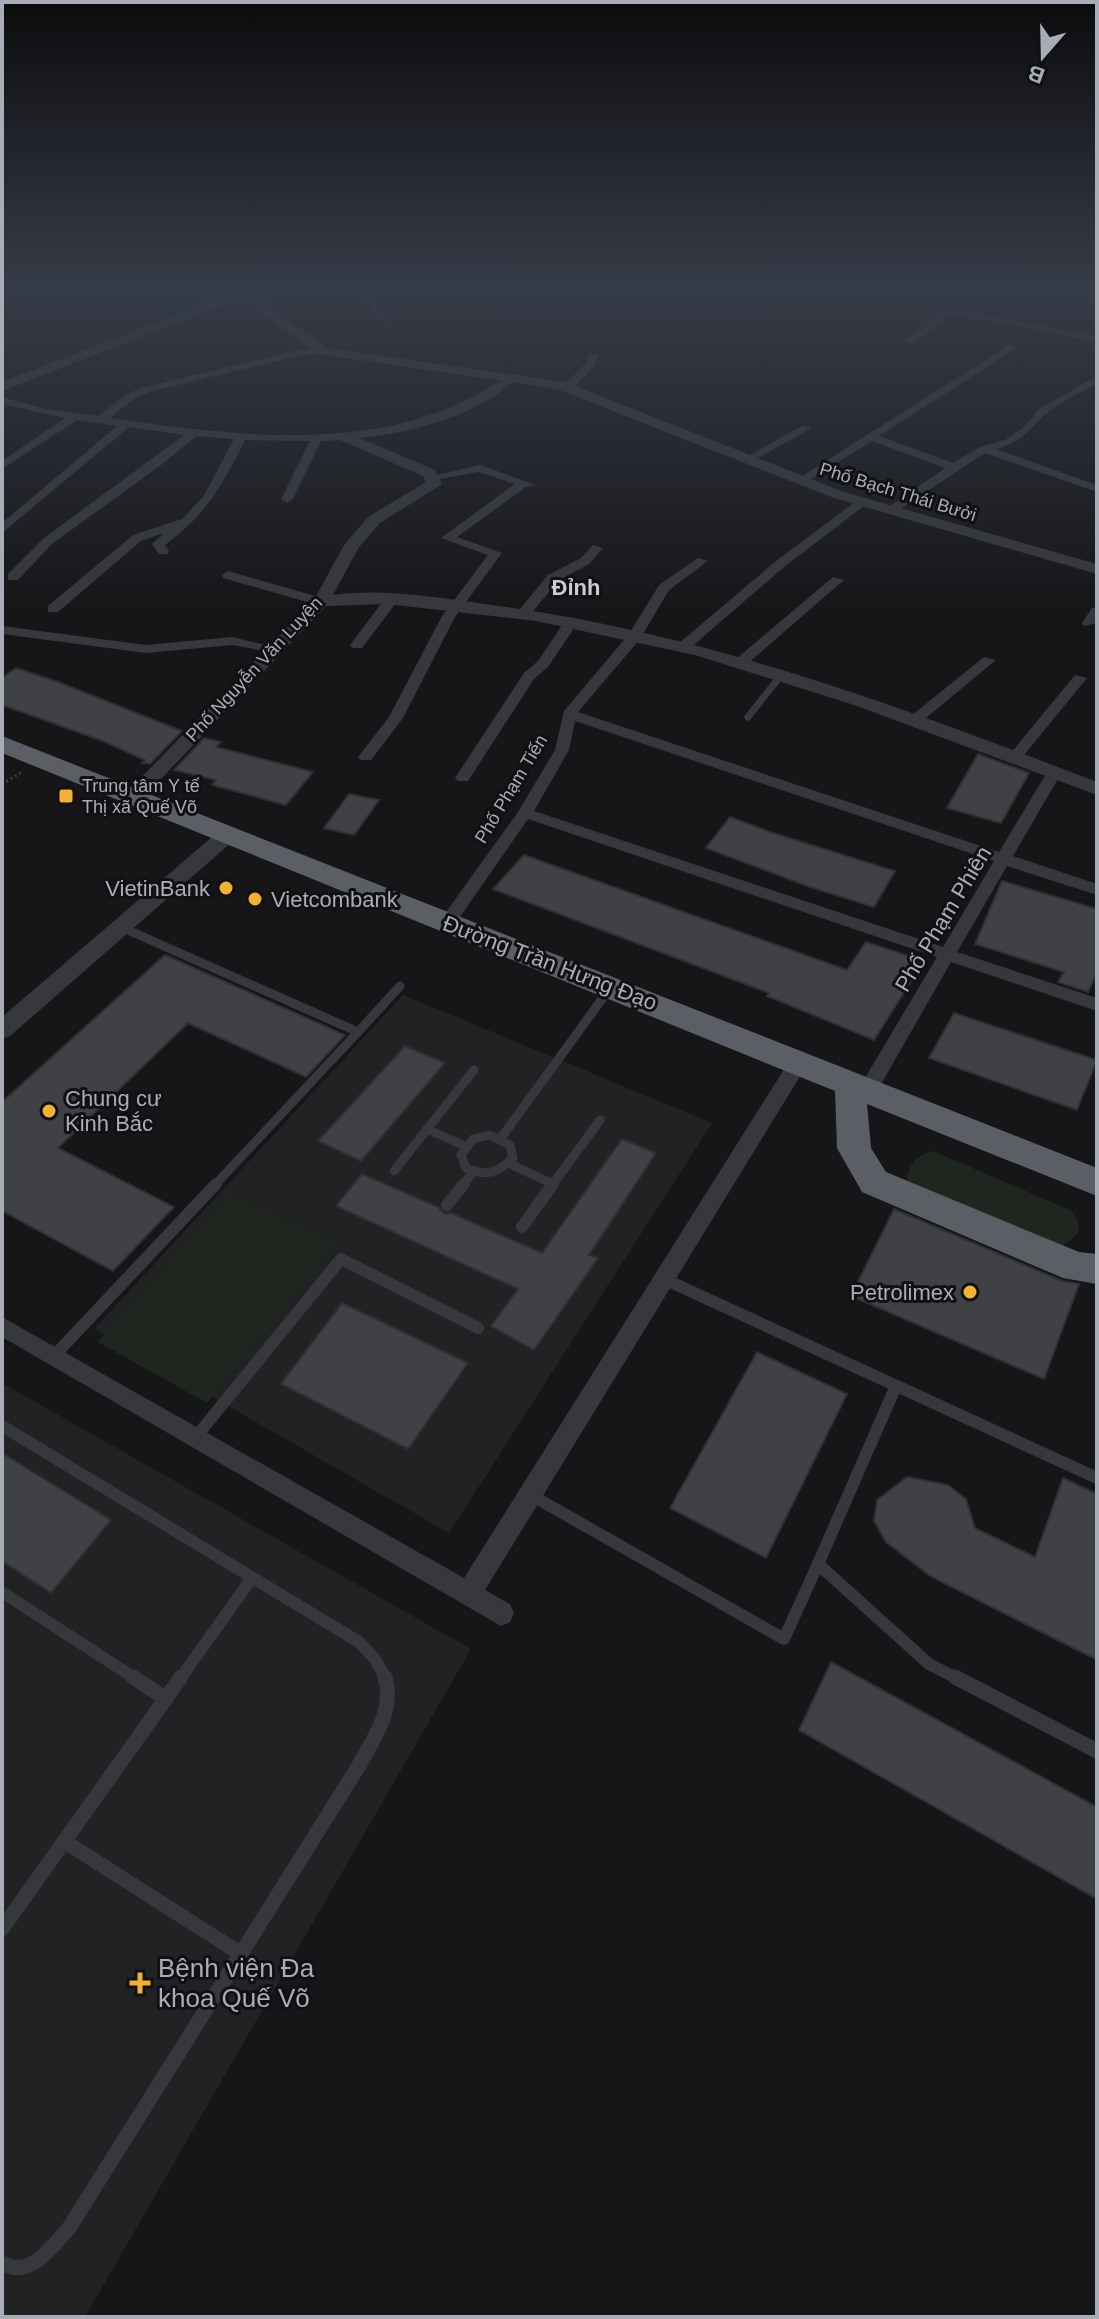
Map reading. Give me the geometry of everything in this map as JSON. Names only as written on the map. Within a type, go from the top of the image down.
[{"type":"highway","name":"Đường Trần Hưng Đạo","points":[[2,744],[226,836],[800,1060],[1097,1182]]},
{"type":"highway","points":[[861,1085],[850,1127],[855,1157],[874,1182],[1076,1267],[1097,1269]]},
{"type":"street","points":[[100,420],[137,393]]},
{"type":"street","points":[[2,400],[76,416],[193,433],[317,438],[345,437],[462,409],[487,393]]},
{"type":"street","name":"Phố Bạch Thái Bưởi","points":[[580,393],[863,502],[1097,569]]},
{"type":"street","points":[[802,480],[940,393]]},
{"type":"street","points":[[891,511],[984,449],[1009,442],[1028,429],[1043,411],[1073,393]]},
{"type":"street","points":[[2,466],[76,416]]},
{"type":"street","points":[[2,529],[126,424]]},
{"type":"street","points":[[748,459],[806,428]]},
{"type":"street","points":[[13,577],[48,541],[157,463],[193,433]]},
{"type":"street","points":[[163,551],[158,544],[208,499],[241,437]]},
{"type":"street","points":[[345,437],[434,477],[480,468],[527,484],[447,538],[496,553],[456,606],[396,718],[366,757]]},
{"type":"street","points":[[871,437],[954,467]]},
{"type":"street","points":[[287,499],[317,438]]},
{"type":"street","points":[[984,449],[1096,489]]},
{"type":"street","name":"Phố Nguyễn Văn Luyện","points":[[133,797],[321,602],[361,533],[374,520],[434,484],[434,477]]},
{"type":"street","points":[[683,647],[780,564],[863,502]]},
{"type":"street","points":[[53,609],[137,538],[186,522]]},
{"type":"street","points":[[525,612],[553,578],[585,561],[597,548]]},
{"type":"street","name":"Phố Phạm Tiến","points":[[447,923],[525,813],[562,750],[569,714],[635,636],[664,588],[702,561]]},
{"type":"street","points":[[228,575],[321,602],[392,599],[525,612],[683,647],[782,674],[916,719],[1097,789]]},
{"type":"street","points":[[741,662],[838,580]]},
{"type":"street","points":[[357,645],[392,599]]},
{"type":"street","points":[[463,778],[529,676],[543,664],[570,624]]},
{"type":"street","points":[[2,630],[146,649],[232,641],[276,649]]},
{"type":"street","points":[[916,719],[989,660]]},
{"type":"street","points":[[1015,757],[1080,678]]},
{"type":"street","points":[[569,714],[1097,890]]},
{"type":"street","name":"Phố Phạm Phiên","points":[[861,1085],[948,953],[1054,772]]},
{"type":"street","points":[[525,813],[1097,1005]]},
{"type":"street","points":[[2,1030],[226,836]]},
{"type":"street","points":[[468,1594],[800,1060]]},
{"type":"street","points":[[2,1326],[501,1613]]},
{"type":"lane","points":[[748,717],[782,674]]},
{"type":"lane","points":[[121,927],[358,1032]]},
{"type":"lane","points":[[54,1356],[400,986]]},
{"type":"lane","points":[[501,1138],[612,986]]},
{"type":"lane","points":[[394,1171],[474,1070]]},
{"type":"lane","points":[[522,1227],[600,1120]]},
{"type":"lane","points":[[427,1129],[465,1146]]},
{"type":"lane","points":[[481,1136],[501,1138],[513,1151],[510,1164],[497,1173],[473,1172],[463,1162],[465,1146],[481,1136]]},
{"type":"lane","points":[[510,1164],[553,1184]]},
{"type":"lane","points":[[447,1205],[473,1172]]},
{"type":"lane","points":[[195,1438],[341,1259],[478,1328]]},
{"type":"lane","points":[[664,1279],[1097,1478]]},
{"type":"lane","points":[[531,1495],[784,1639],[896,1386]]},
{"type":"lane","points":[[2,1426],[359,1642],[382,1663],[391,1686],[387,1710],[358,1767],[69,2228],[34,2265],[10,2268],[2,2263]]},
{"type":"lane","points":[[818,1564],[929,1664],[1097,1751]]},
{"type":"lane","points":[[2,1929],[252,1578]]},
{"type":"lane","points":[[2,1592],[166,1699]]},
{"type":"lane","points":[[64,1841],[241,1954]]},
{"type":"shaded area","points":[[403,995],[712,1123],[449,1533],[94,1329]]},
{"type":"shaded area","points":[[933,1151],[1070,1210],[1078,1221],[1079,1233],[1059,1249],[907,1184],[913,1162]]},
{"type":"shaded area","points":[[230,1193],[337,1245],[207,1403],[98,1342]]},
{"type":"shaded area","name":"Bệnh viện Đa khoa Quế Võ","points":[[2,1383],[471,1649],[85,2317],[2,2317]]},
{"type":"building","points":[[16,668],[182,731],[150,764],[142,763],[145,760],[103,741],[2,705],[2,678]]},
{"type":"building","points":[[204,738],[221,742],[216,747],[313,772],[286,805],[212,785],[216,780],[174,770]]},
{"type":"building","points":[[978,754],[1029,773],[1001,823],[947,808]]},
{"type":"building","points":[[349,794],[379,800],[354,835],[324,828]]},
{"type":"building","points":[[730,817],[895,871],[874,907],[810,887],[706,848]]},
{"type":"building","points":[[524,855],[847,970],[866,942],[924,961],[874,1040],[767,996],[769,993],[493,889]]},
{"type":"building","points":[[1002,881],[1097,909],[1097,972],[1088,992],[1058,982],[1064,972],[975,944]]},
{"type":"building","name":"Chung cư Kinh Bắc","points":[[165,955],[345,1035],[306,1077],[188,1023],[58,1148],[174,1207],[113,1271],[2,1211],[2,1102]]},
{"type":"building","points":[[954,1013],[1097,1060],[1077,1110],[929,1058]]},
{"type":"building","points":[[405,1046],[445,1063],[361,1161],[318,1141]]},
{"type":"building","points":[[622,1139],[656,1153],[589,1255],[598,1258],[534,1350],[491,1326],[518,1289],[336,1206],[362,1174],[438,1207],[445,1214],[451,1213],[542,1253]]},
{"type":"building","points":[[894,1209],[1062,1281],[1079,1284],[1044,1379],[851,1296]]},
{"type":"building","points":[[342,1303],[468,1363],[408,1449],[281,1384]]},
{"type":"building","points":[[757,1352],[847,1394],[766,1558],[670,1508]]},
{"type":"building","points":[[2,1453],[111,1520],[51,1593],[2,1561]]},
{"type":"building","points":[[907,1477],[948,1485],[966,1499],[975,1528],[1035,1557],[1063,1478],[1097,1494],[1097,1660],[930,1576],[886,1542],[874,1521],[877,1500]]},
{"type":"building","points":[[831,1662],[1097,1807],[1097,1899],[799,1730]]},
{"type":"place","name":"Trung tâm Y tế Thị xã Quế Võ","points":[[66,796]]},
{"type":"place","name":"VietinBank","points":[[226,888]]},
{"type":"place","name":"Vietcombank","points":[[255,899]]},
{"type":"place","name":"Chung cư Kinh Bắc","points":[[49,1111]]},
{"type":"place","name":"Petrolimex","points":[[970,1292]]},
{"type":"place","name":"Bệnh viện Đa khoa Quế Võ","points":[[140,1983]]},
{"type":"district","name":"Đỉnh","points":[[576,587]]}]
